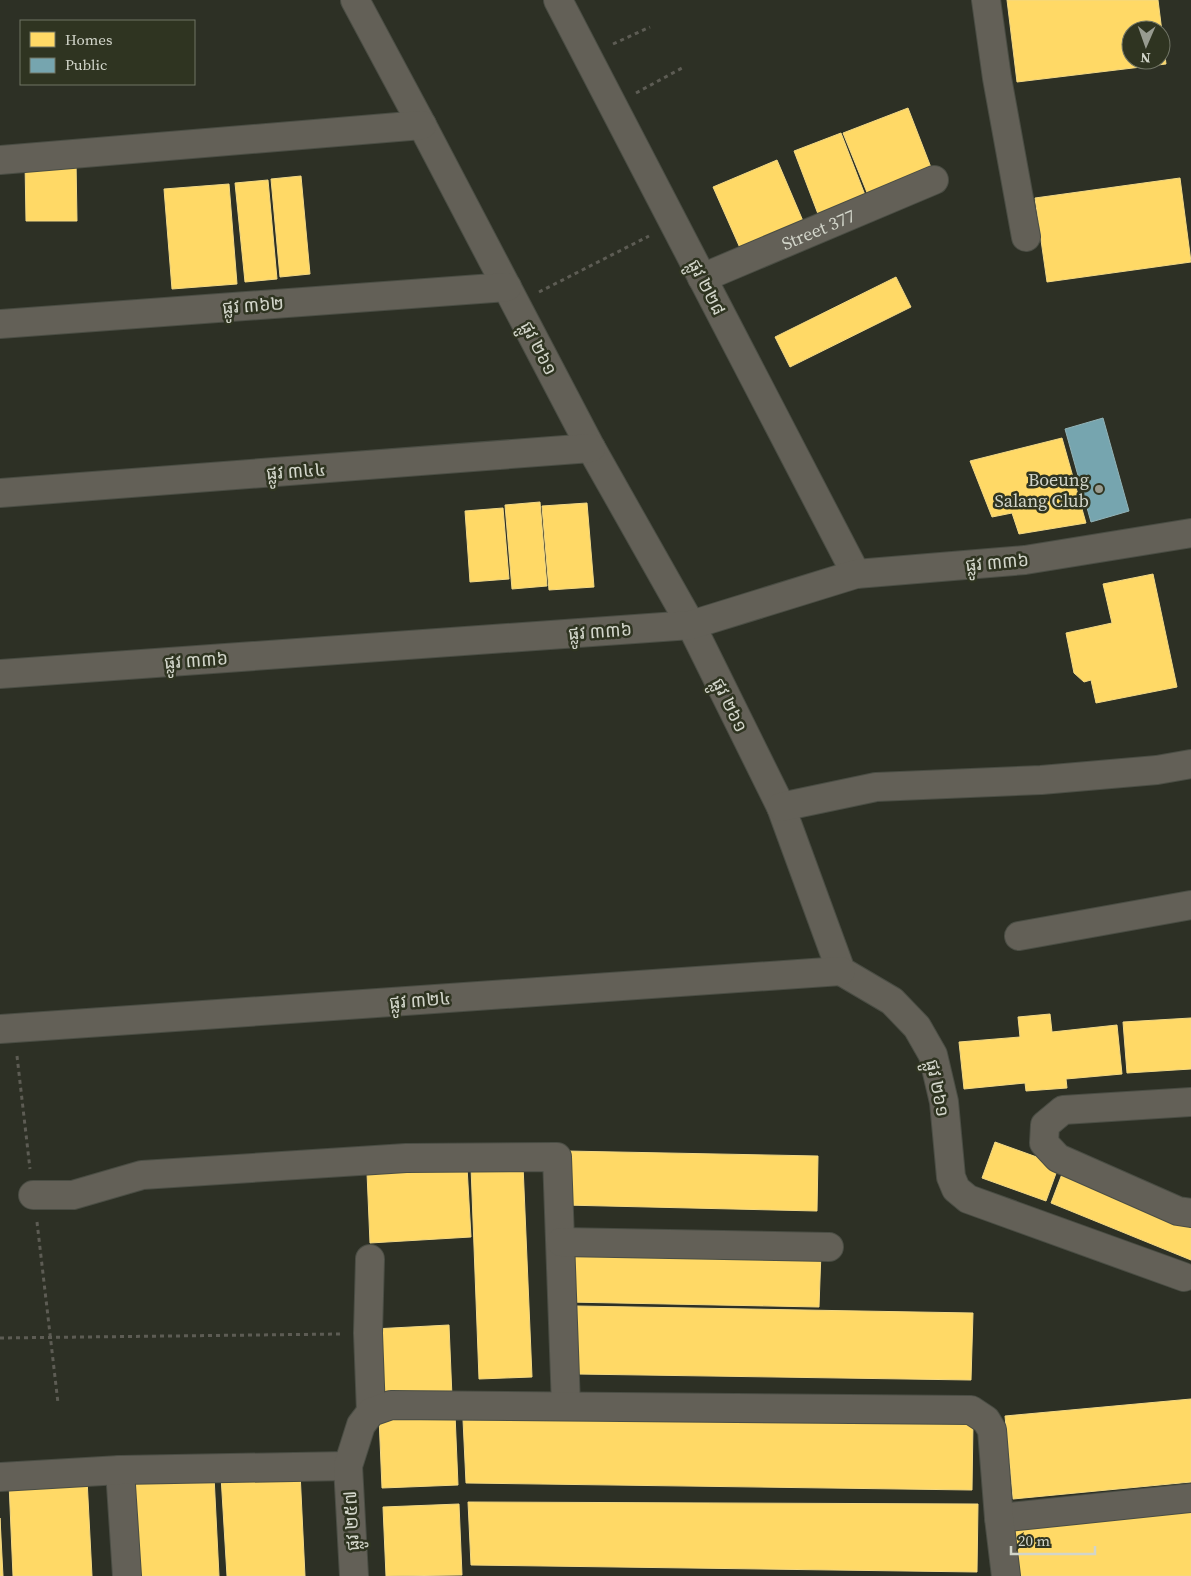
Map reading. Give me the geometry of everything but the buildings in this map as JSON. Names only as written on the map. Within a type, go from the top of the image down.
[{"type":"street","name":"ផ្លូវ ២៦១","points":[[355,0],[591,448],[691,625],[781,807],[841,971],[892,1001],[917,1027],[933,1055],[944,1102],[952,1177],[956,1189],[968,1199],[1184,1277]]},
{"type":"street","name":"ផ្លូវ ២២៨","points":[[558,0],[856,574]]},
{"type":"street","points":[[986,0],[997,78],[1026,237]]},
{"type":"street","points":[[0,160],[422,125]]},
{"type":"street","name":"Street 377","points":[[702,278],[934,180]]},
{"type":"street","name":"ផ្លូវ ៣៦២","points":[[0,324],[511,295]]},
{"type":"street","name":"ផ្លូវ ៣៤៤","points":[[0,493],[591,448]]},
{"type":"street","name":"ផ្លូវ ៣៣៦","points":[[0,674],[691,625],[856,574],[1025,560],[1191,533]]},
{"type":"street","points":[[781,807],[876,786],[1041,780],[1157,770],[1191,764]]},
{"type":"street","points":[[1019,936],[1191,905]]},
{"type":"street","name":"ផ្លូវ ៣២៤","points":[[0,1029],[841,971]]},
{"type":"street","points":[[1191,1102],[1063,1110],[1045,1125],[1044,1143],[1058,1158],[1178,1211],[1191,1213]]},
{"type":"street","points":[[33,1195],[73,1195],[142,1175],[406,1158],[557,1157],[566,1406]]},
{"type":"street","points":[[561,1242],[829,1247]]},
{"type":"street","points":[[370,1259],[368,1333],[371,1412],[391,1405],[971,1410],[986,1420],[992,1430],[1006,1576]]},
{"type":"street","name":"ផ្លូវ ២៥៧","points":[[354,1576],[348,1466],[360,1425],[371,1412]]},
{"type":"street","points":[[0,1476],[120,1470],[348,1466]]},
{"type":"street","points":[[120,1470],[127,1576]]},
{"type":"street","points":[[999,1518],[1191,1498]]},
{"type":"path","points":[[587,56],[650,27]]},
{"type":"path","points":[[613,105],[682,68]]},
{"type":"path","points":[[511,295],[674,224]]},
{"type":"path","points":[[0,1338],[368,1333]]},
{"type":"place","name":"Boeung Salang Club","points":[[1099,489]]}]
